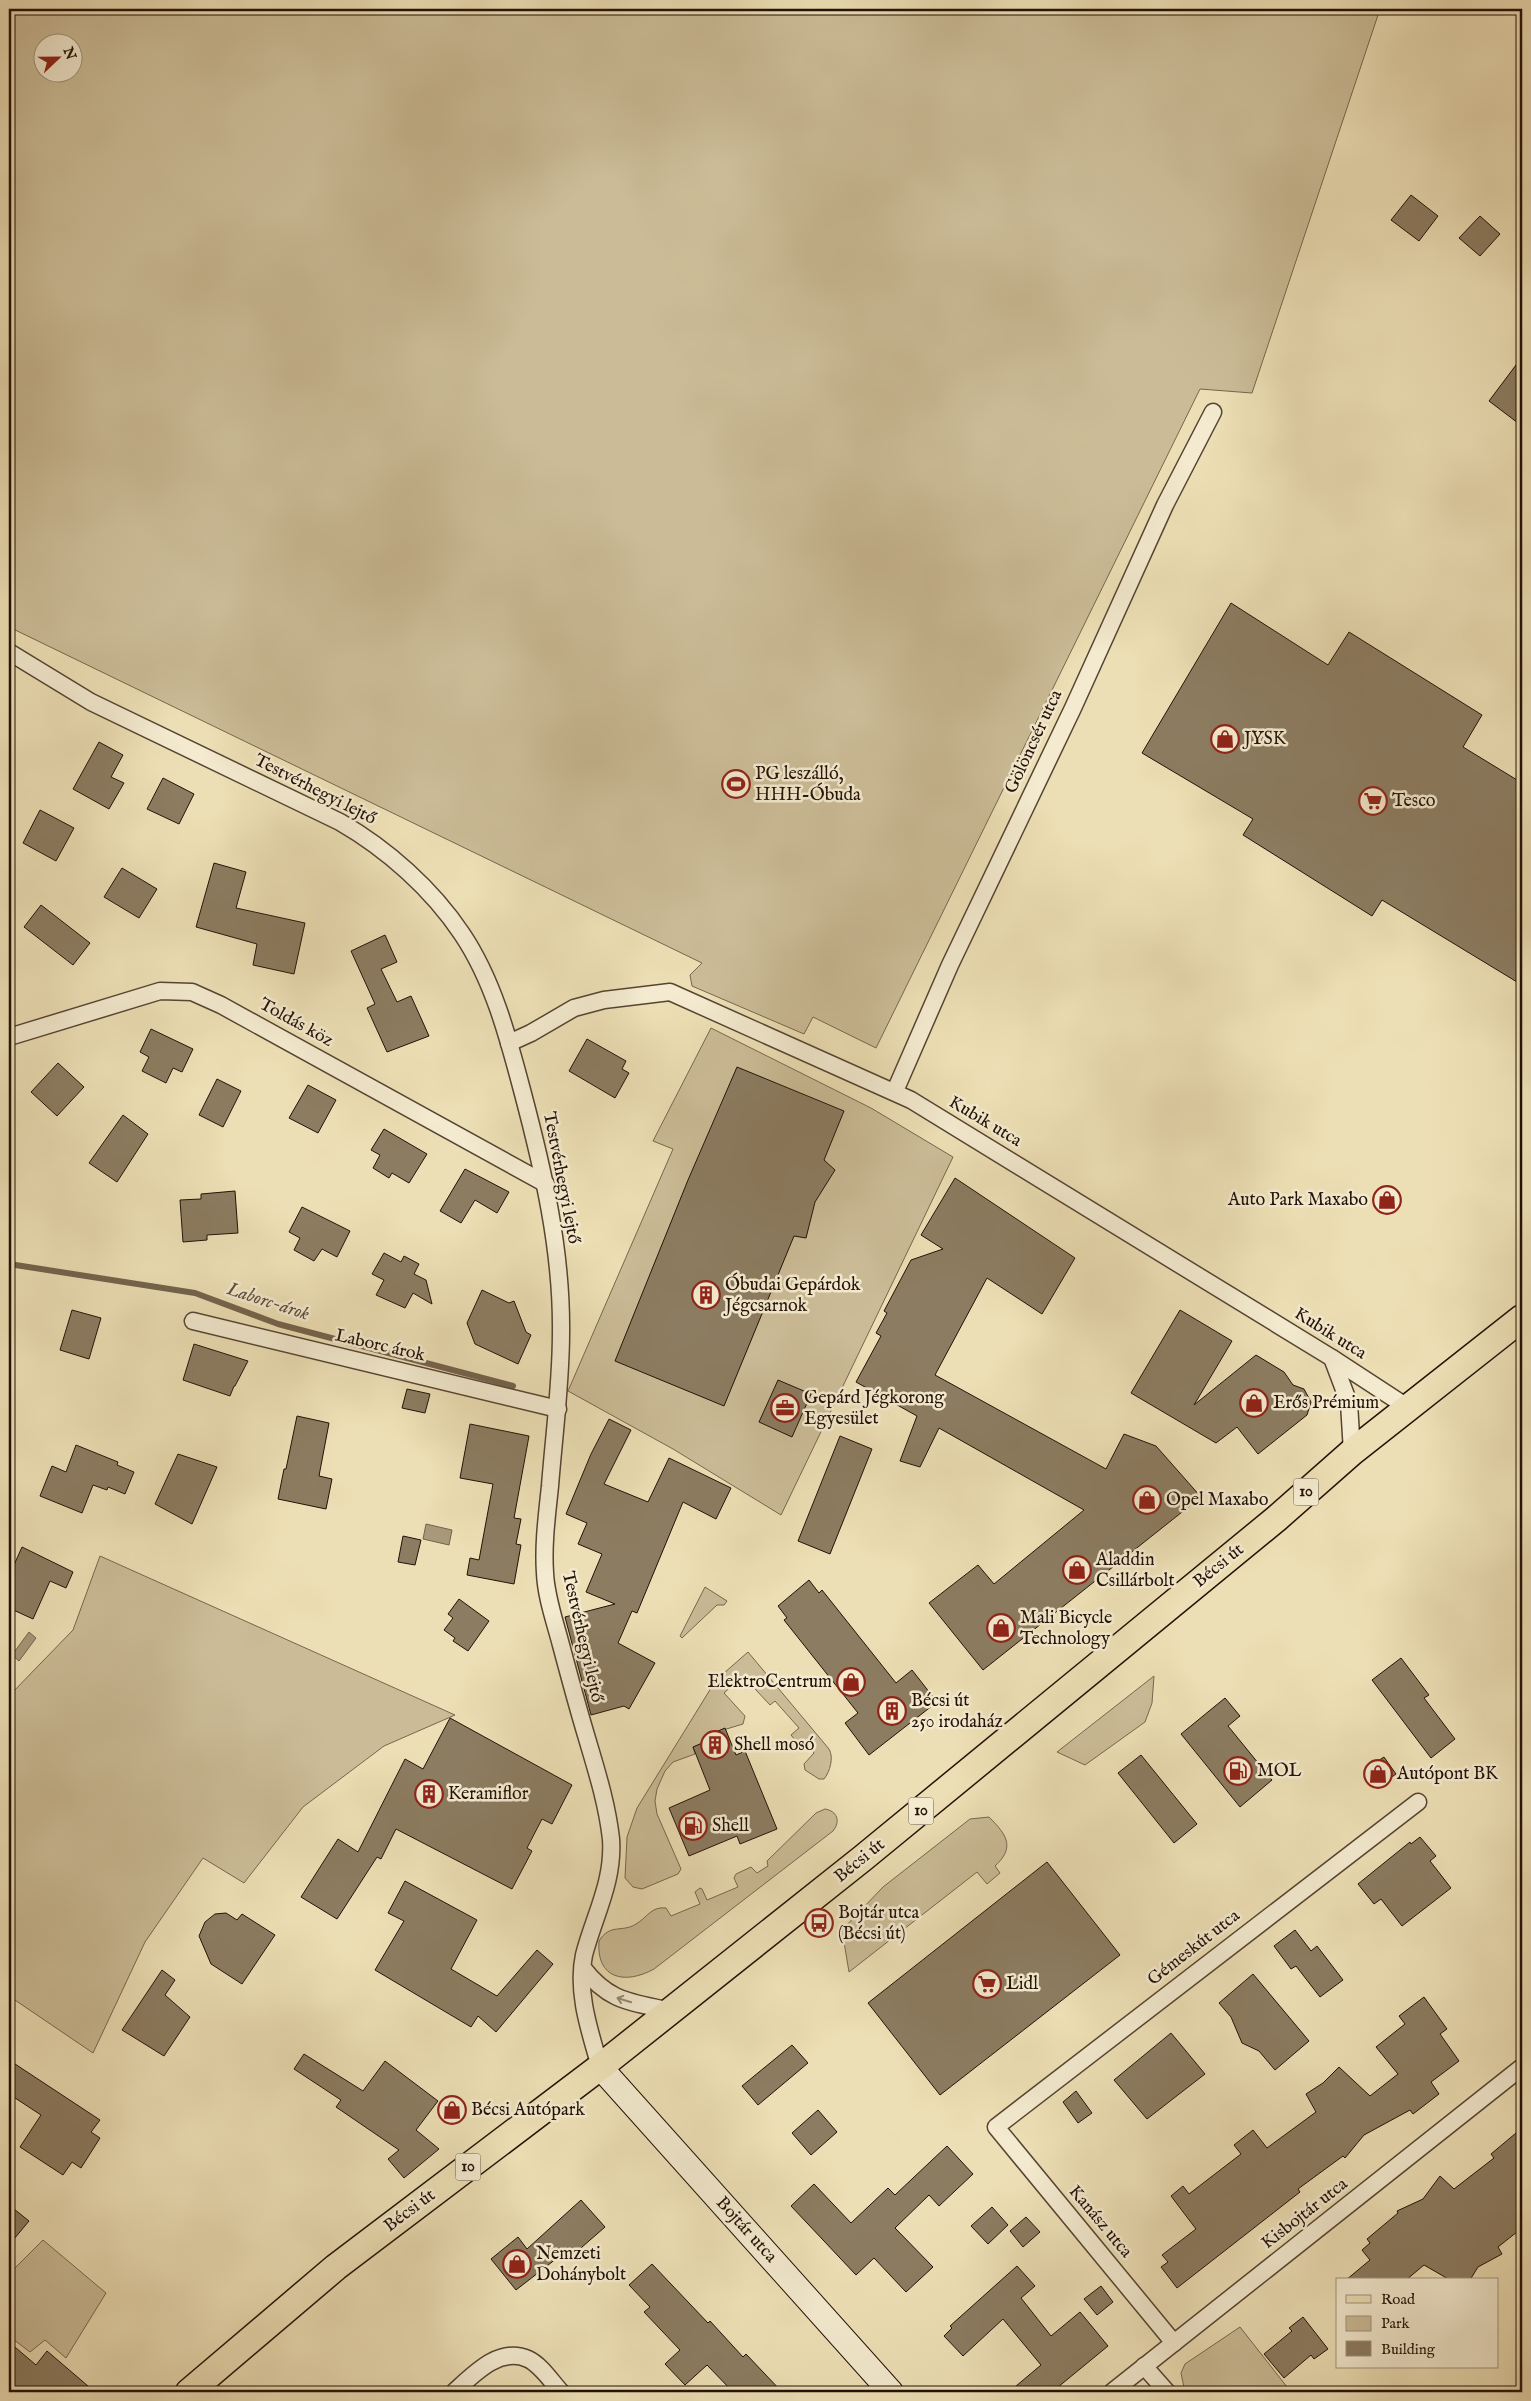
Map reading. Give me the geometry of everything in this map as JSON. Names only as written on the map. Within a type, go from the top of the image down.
[{"type":"main road","name":"Bécsi út","points":[[189,2392],[336,2268],[600,2067],[1002,1746],[1269,1525],[1352,1452],[1522,1318]]},
{"type":"street","name":"Gölöncsér utca","points":[[895,1092],[950,965],[1077,699],[1165,505],[1212,412]]},
{"type":"street","name":"Testvérhegyi lejtő","points":[[9,652],[91,702],[340,822],[378,845],[422,888],[461,931],[485,976],[509,1043],[546,1184],[560,1291],[561,1333],[558,1409],[545,1535],[544,1575],[551,1608],[604,1795],[610,1839],[609,1872],[582,1968],[584,2007],[600,2067]]},
{"type":"street","name":"Toldás köz","points":[[9,1037],[160,991],[192,992],[221,1005],[546,1184]]},
{"type":"street","name":"Kubik utca","points":[[509,1043],[531,1034],[574,1008],[604,1000],[670,992],[895,1092],[1332,1358],[1407,1407]]},
{"type":"street","name":"Laborc árok","points":[[193,1321],[558,1409]]},
{"type":"street","points":[[1332,1358],[1349,1403],[1352,1452]]},
{"type":"street","name":"Gémeskút utca","points":[[996,2127],[1418,1802]]},
{"type":"street","points":[[582,1968],[591,1979],[613,1996],[671,2011]]},
{"type":"street","name":"Bojtár utca","points":[[600,2067],[891,2392]]},
{"type":"street","name":"Kisbojtár utca","points":[[1112,2392],[1522,2067]]},
{"type":"street","name":"Kanász utca","points":[[996,2127],[1174,2343]]},
{"type":"street","points":[[454,2392],[482,2368],[508,2356],[528,2359],[539,2367],[561,2392]]},
{"type":"street","points":[[1144,2366],[1167,2392]]},
{"type":"green space","points":[[9,9],[1380,9],[1252,393],[1200,389],[876,1048],[813,1017],[804,1034],[692,986],[690,975],[702,963],[9,627]]},
{"type":"green space","points":[[711,1028],[871,1108],[953,1157],[781,1515],[673,1449],[568,1391],[673,1149],[653,1141]]},
{"type":"green space","points":[[100,1556],[455,1715],[384,1746],[303,1807],[244,1883],[203,1858],[145,1942],[93,2053],[9,1996],[9,1696],[73,1630]]},
{"type":"green space","points":[[705,1587],[727,1601],[724,1605],[717,1605],[682,1638],[680,1636]]},
{"type":"green space","points":[[748,1652],[829,1749],[831,1764],[828,1772],[824,1779],[819,1779],[805,1770],[804,1764],[814,1753],[803,1740],[798,1744],[791,1735],[799,1728],[775,1701],[770,1705],[743,1676],[724,1693],[745,1716],[743,1724],[710,1734],[712,1739],[693,1747],[695,1754],[673,1762],[665,1771],[657,1789],[655,1801],[657,1814],[681,1869],[678,1874],[642,1889],[633,1887],[625,1878],[627,1837],[637,1808],[716,1680]]},
{"type":"green space","points":[[1154,1676],[1152,1703],[1145,1722],[1085,1765],[1057,1752]]},
{"type":"green space","points":[[825,1809],[835,1814],[837,1824],[833,1831],[654,1969],[633,1977],[614,1975],[607,1971],[602,1964],[599,1954],[599,1941],[607,1932],[631,1927],[657,1909],[666,1908],[671,1916],[700,1904],[695,1892],[700,1888],[707,1900],[738,1887],[734,1878],[736,1874],[751,1867],[757,1873],[768,1866],[767,1861],[816,1813]]},
{"type":"green space","points":[[989,1817],[1000,1829],[1006,1841],[1005,1853],[995,1866],[1000,1873],[987,1884],[977,1872],[849,1972],[842,1930],[883,1887],[970,1819]]},
{"type":"green space","points":[[43,2240],[106,2293],[66,2358],[45,2340],[30,2352],[9,2336],[9,2274]]},
{"type":"green space","points":[[1240,2327],[1291,2392],[1185,2392],[1181,2373],[1185,2364]]},
{"type":"shaded area","points":[[426,1524],[452,1530],[449,1545],[423,1539]]},
{"type":"shaded area","points":[[29,1632],[36,1638],[19,1661],[12,1655]]},
{"type":"building","points":[[1411,195],[1438,216],[1419,241],[1391,220]]},
{"type":"building","points":[[1480,216],[1500,234],[1480,256],[1459,238]]},
{"type":"building","points":[[1522,357],[1522,426],[1489,401]]},
{"type":"building","name":"Tesco","points":[[1231,603],[1328,665],[1349,632],[1482,715],[1463,747],[1522,783],[1522,985],[1382,900],[1372,916],[1243,835],[1253,819],[1142,753]]},
{"type":"building","points":[[99,742],[123,755],[111,777],[124,783],[109,809],[73,789]]},
{"type":"building","points":[[163,778],[194,794],[179,824],[147,809]]},
{"type":"building","points":[[40,810],[74,828],[56,861],[23,843]]},
{"type":"building","points":[[214,863],[246,872],[236,908],[305,923],[294,974],[253,965],[257,944],[196,927]]},
{"type":"building","points":[[122,868],[157,889],[139,918],[104,897]]},
{"type":"building","points":[[41,905],[90,943],[73,965],[24,927]]},
{"type":"building","points":[[385,935],[397,962],[381,969],[397,1002],[411,996],[429,1036],[387,1052],[367,1008],[375,1004],[351,951]]},
{"type":"building","points":[[151,1029],[193,1049],[182,1072],[173,1068],[166,1083],[142,1071],[149,1057],[140,1052]]},
{"type":"building","points":[[587,1039],[626,1061],[622,1069],[629,1073],[615,1098],[569,1071]]},
{"type":"building","points":[[58,1063],[84,1087],[57,1116],[31,1092]]},
{"type":"building","points":[[737,1067],[844,1111],[824,1160],[835,1170],[815,1202],[806,1238],[794,1236],[724,1406],[615,1361],[688,1180]]},
{"type":"building","points":[[217,1079],[241,1091],[223,1127],[199,1115]]},
{"type":"building","points":[[308,1085],[336,1100],[318,1133],[289,1118]]},
{"type":"building","points":[[123,1115],[148,1134],[117,1182],[89,1163]]},
{"type":"building","points":[[384,1129],[427,1154],[409,1183],[392,1173],[389,1178],[373,1168],[380,1155],[371,1150]]},
{"type":"building","points":[[465,1169],[509,1192],[497,1213],[475,1200],[461,1223],[440,1211]]},
{"type":"building","points":[[955,1178],[1075,1258],[1042,1314],[987,1278],[935,1375],[1106,1469],[1124,1434],[1156,1446],[1201,1497],[983,1670],[929,1603],[978,1565],[994,1584],[1084,1510],[939,1428],[920,1467],[900,1461],[917,1416],[856,1382],[881,1336],[876,1333],[887,1313],[884,1311],[911,1260],[943,1249],[921,1235]]},
{"type":"building","points":[[235,1191],[238,1233],[207,1235],[207,1240],[183,1242],[180,1200],[201,1199],[201,1194]]},
{"type":"building","points":[[302,1207],[350,1231],[337,1257],[322,1249],[314,1261],[294,1250],[300,1238],[289,1232]]},
{"type":"building","points":[[384,1253],[401,1262],[404,1256],[419,1264],[414,1274],[426,1280],[432,1304],[413,1293],[405,1308],[376,1295],[384,1280],[372,1274]]},
{"type":"building","points":[[482,1290],[509,1303],[514,1301],[526,1332],[531,1335],[518,1364],[475,1344],[467,1323]]},
{"type":"building","points":[[72,1310],[101,1318],[89,1359],[60,1350]]},
{"type":"building","points":[[1180,1310],[1232,1341],[1194,1405],[1256,1355],[1284,1372],[1293,1385],[1304,1389],[1311,1402],[1307,1415],[1258,1454],[1237,1427],[1216,1443],[1131,1393]]},
{"type":"building","points":[[194,1344],[248,1361],[230,1396],[183,1380]]},
{"type":"building","name":"Gepárd Jégkorong Egyesület","points":[[778,1380],[811,1394],[792,1437],[759,1422]]},
{"type":"building","points":[[407,1389],[430,1394],[425,1413],[402,1408]]},
{"type":"building","points":[[297,1416],[329,1423],[319,1476],[332,1479],[326,1509],[278,1499]]},
{"type":"building","points":[[609,1419],[631,1430],[604,1484],[648,1502],[669,1458],[731,1488],[716,1519],[683,1502],[637,1613],[632,1611],[618,1643],[655,1663],[629,1709],[624,1706],[591,1715],[565,1617],[615,1604],[586,1592],[602,1554],[578,1544],[587,1523],[566,1514],[591,1454]]},
{"type":"building","points":[[470,1424],[529,1436],[514,1518],[521,1519],[516,1544],[521,1545],[514,1584],[467,1575],[470,1558],[479,1560],[493,1484],[460,1478]]},
{"type":"building","points":[[840,1436],[872,1449],[830,1554],[798,1541]]},
{"type":"building","points":[[76,1445],[118,1462],[117,1465],[134,1472],[125,1494],[108,1487],[107,1490],[93,1485],[82,1513],[40,1496],[52,1466],[66,1472]]},
{"type":"building","points":[[178,1454],[217,1467],[192,1524],[155,1504]]},
{"type":"building","points":[[403,1536],[421,1540],[415,1565],[398,1562]]},
{"type":"building","points":[[22,1547],[73,1572],[66,1588],[50,1581],[33,1619],[9,1608],[9,1563],[14,1565]]},
{"type":"building","points":[[809,1580],[819,1593],[822,1590],[896,1683],[912,1670],[937,1702],[869,1755],[845,1723],[858,1713],[784,1620],[787,1618],[778,1606]]},
{"type":"building","points":[[459,1599],[489,1621],[468,1651],[453,1641],[455,1638],[444,1630],[453,1618],[448,1614]]},
{"type":"building","points":[[1401,1658],[1429,1695],[1424,1698],[1455,1739],[1431,1758],[1372,1680]]},
{"type":"building","points":[[1225,1698],[1240,1716],[1228,1726],[1272,1780],[1240,1807],[1181,1734]]},
{"type":"building","points":[[450,1718],[572,1785],[552,1824],[542,1819],[527,1848],[532,1851],[512,1889],[396,1829],[381,1859],[377,1857],[337,1919],[301,1897],[338,1839],[358,1852],[405,1759],[423,1769]]},
{"type":"building","points":[[725,1728],[736,1755],[745,1751],[777,1829],[740,1844],[737,1836],[689,1856],[669,1808],[710,1790],[693,1747],[712,1739],[711,1734]]},
{"type":"building","points":[[1141,1755],[1197,1824],[1174,1843],[1118,1773]]},
{"type":"building","points":[[1384,1757],[1396,1774],[1376,1788],[1364,1770]]},
{"type":"building","points":[[1420,1837],[1436,1856],[1430,1861],[1451,1888],[1402,1926],[1381,1899],[1374,1904],[1358,1884],[1410,1842],[1411,1844]]},
{"type":"building","name":"Lidl","points":[[1047,1862],[1120,1955],[940,2095],[868,2003]]},
{"type":"building","points":[[405,1881],[477,1920],[451,1969],[497,1996],[537,1950],[553,1964],[496,2032],[478,2016],[471,2027],[375,1970],[404,1921],[388,1913]]},
{"type":"building","points":[[226,1913],[237,1920],[242,1914],[275,1935],[242,1984],[211,1964],[199,1936],[205,1922],[215,1914]]},
{"type":"building","points":[[1295,1930],[1311,1951],[1317,1946],[1343,1980],[1320,1997],[1296,1966],[1291,1969],[1274,1946]]},
{"type":"building","points":[[162,1970],[175,1980],[165,1995],[190,2017],[164,2056],[122,2030]]},
{"type":"building","points":[[1253,1974],[1309,2041],[1275,2070],[1259,2051],[1242,2043],[1231,2017],[1219,2003]]},
{"type":"building","points":[[1424,1997],[1447,2029],[1440,2034],[1459,2061],[1431,2082],[1439,2094],[1413,2114],[1410,2110],[1364,2135],[1345,2158],[1343,2156],[1298,2189],[1300,2192],[1177,2288],[1161,2267],[1168,2262],[1162,2255],[1196,2229],[1171,2196],[1183,2186],[1189,2194],[1241,2154],[1234,2145],[1253,2130],[1267,2148],[1316,2112],[1306,2094],[1323,2083],[1339,2067],[1370,2096],[1398,2074],[1376,2047],[1405,2024],[1399,2016]]},
{"type":"building","points":[[1171,2033],[1205,2074],[1147,2119],[1114,2080]]},
{"type":"building","points":[[792,2045],[808,2063],[758,2105],[742,2086]]},
{"type":"building","points":[[304,2054],[363,2091],[385,2061],[438,2101],[416,2130],[439,2149],[404,2178],[388,2159],[399,2150],[336,2107],[341,2100],[294,2069]]},
{"type":"building","points":[[9,2060],[100,2120],[91,2132],[100,2138],[81,2168],[72,2162],[63,2175],[20,2147],[41,2115],[9,2094]]},
{"type":"building","points":[[1076,2091],[1092,2113],[1078,2123],[1063,2102]]},
{"type":"building","points":[[818,2110],[837,2132],[811,2155],[792,2133]]},
{"type":"building","points":[[1522,2128],[1522,2228],[1498,2247],[1502,2254],[1478,2267],[1471,2278],[1447,2278],[1424,2265],[1408,2278],[1348,2278],[1370,2260],[1362,2250],[1370,2243],[1367,2239],[1398,2213],[1397,2211],[1423,2199],[1440,2176],[1454,2189],[1494,2158],[1491,2154]]},
{"type":"building","points":[[947,2146],[973,2174],[939,2206],[929,2195],[895,2228],[933,2267],[906,2292],[874,2258],[856,2275],[791,2206],[814,2184],[851,2223],[888,2188],[895,2195]]},
{"type":"building","points":[[581,2200],[605,2227],[566,2261],[561,2255],[516,2290],[491,2259],[518,2237],[527,2249]]},
{"type":"building","points":[[9,2205],[29,2221],[9,2245]]},
{"type":"building","points":[[992,2207],[1008,2225],[988,2244],[971,2226]]},
{"type":"building","points":[[1026,2217],[1040,2232],[1023,2247],[1010,2231]]},
{"type":"building","points":[[652,2264],[708,2323],[710,2321],[743,2357],[746,2354],[782,2392],[733,2392],[707,2365],[685,2385],[665,2364],[680,2350],[644,2312],[650,2307],[629,2285]]},
{"type":"building","points":[[1017,2266],[1035,2286],[1021,2298],[1051,2336],[1080,2312],[1108,2346],[1052,2392],[1009,2392],[1041,2365],[1003,2319],[963,2356],[944,2336],[952,2328],[950,2326]]},
{"type":"building","points":[[1101,2286],[1113,2302],[1097,2315],[1084,2299]]},
{"type":"building","points":[[1303,2317],[1328,2349],[1314,2359],[1311,2355],[1284,2378],[1264,2354],[1292,2331],[1289,2328]]},
{"type":"building","points":[[9,2342],[36,2365],[47,2351],[95,2392],[9,2392]]},
{"type":"waterway","name":"Laborc-árok","points":[[9,1264],[195,1293],[278,1324],[513,1386]]},
{"type":"place","name":"JYSK","points":[[1225,739]]},
{"type":"place","name":"PG leszálló, HHH-Óbuda","points":[[736,784]]},
{"type":"place","name":"Tesco","points":[[1373,801]]},
{"type":"place","name":"Auto Park Maxabo","points":[[1387,1200]]},
{"type":"place","name":"Óbudai Gepárdok Jégcsarnok","points":[[706,1295]]},
{"type":"place","name":"Erős Prémium","points":[[1254,1403]]},
{"type":"place","name":"Gepárd Jégkorong Egyesület","points":[[785,1408]]},
{"type":"place","name":"Opel Maxabo","points":[[1147,1500]]},
{"type":"place","name":"Aladdin Csillárbolt","points":[[1077,1570]]},
{"type":"place","name":"Mali Bicycle Technology","points":[[1001,1628]]},
{"type":"place","name":"ElektroCentrum","points":[[851,1682]]},
{"type":"place","name":"Bécsi út 250 irodaház","points":[[892,1711]]},
{"type":"place","name":"Shell mosó","points":[[715,1745]]},
{"type":"place","name":"MOL","points":[[1238,1771]]},
{"type":"place","name":"Autópont BK","points":[[1378,1774]]},
{"type":"place","name":"Keramiflor","points":[[429,1794]]},
{"type":"place","name":"Shell","points":[[693,1826]]},
{"type":"place","name":"Bojtár utca (Bécsi út)","points":[[819,1923]]},
{"type":"place","name":"Lidl","points":[[987,1984]]},
{"type":"place","name":"Bécsi Autópark","points":[[452,2110]]},
{"type":"place","name":"Nemzeti Dohánybolt","points":[[517,2264]]}]
